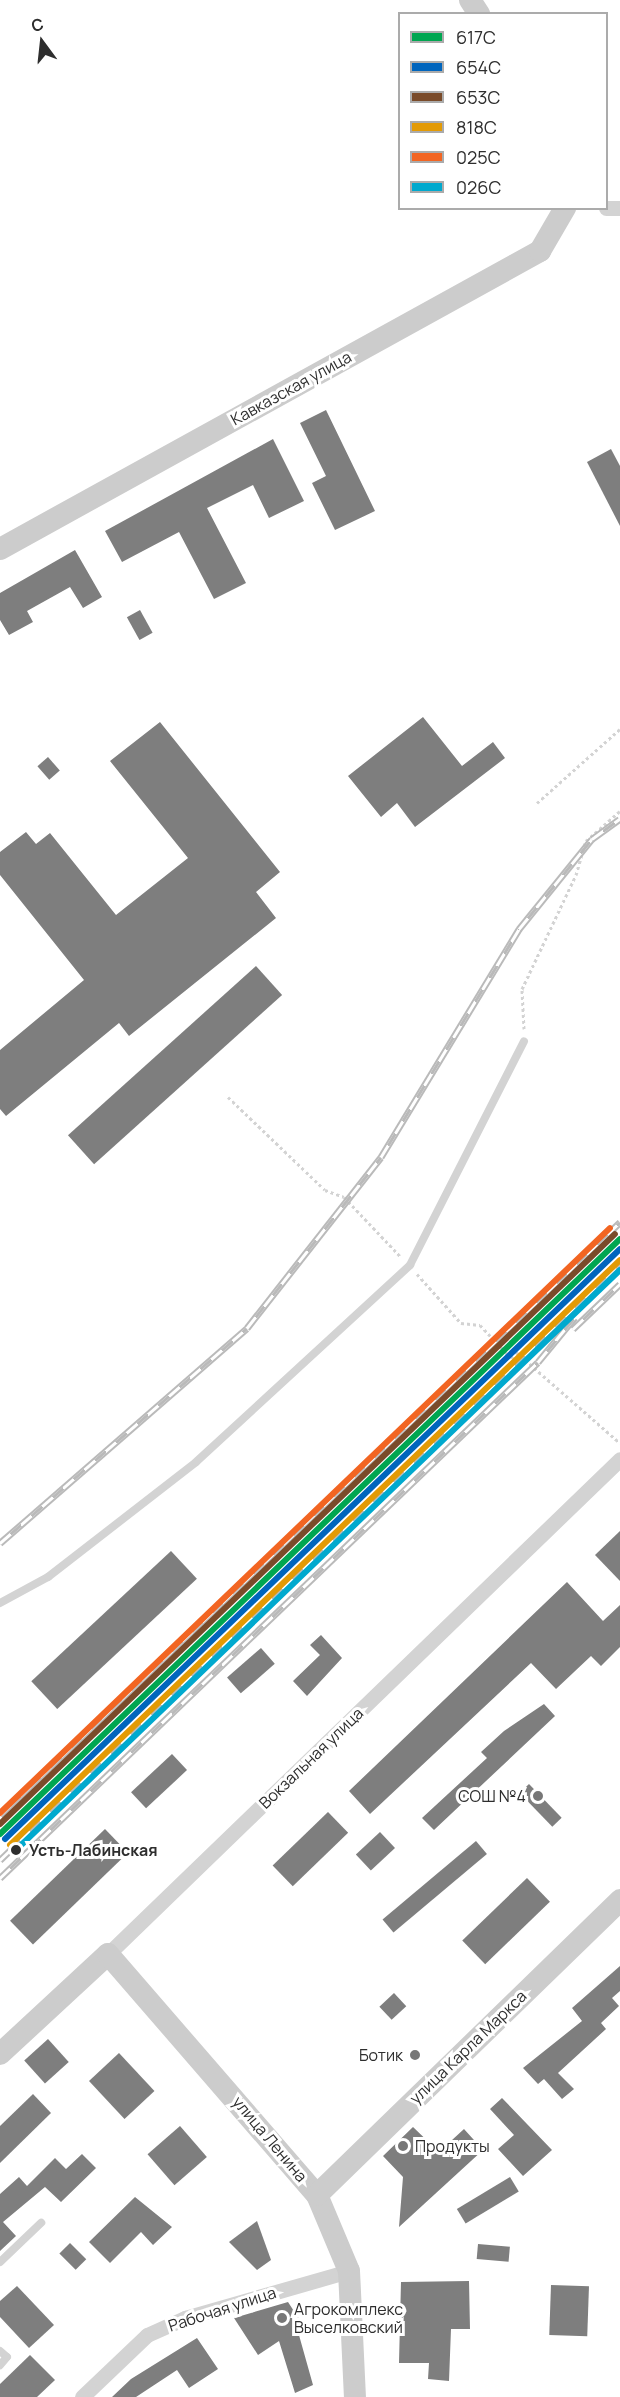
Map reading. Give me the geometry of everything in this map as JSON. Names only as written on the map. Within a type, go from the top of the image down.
[{"type":"street","name":"Кавказская улица","points":[[0,549],[540,250],[564,210]]},
{"type":"street","name":"Вокзальная улица","points":[[0,2054],[108,1954],[620,1459]]},
{"type":"street","name":"улица Карла Маркса","points":[[317,2195],[620,1900]]},
{"type":"street","name":"улица Ленина","points":[[108,1954],[317,2195],[349,2271],[355,2397]]},
{"type":"street","name":"Рабочая улица","points":[[82,2397],[147,2335],[185,2318],[349,2271]]},
{"type":"lane","points":[[0,1603],[48,1576],[196,1462],[410,1266],[524,1041]]},
{"type":"lane","points":[[0,2262],[41,2223]]},
{"type":"lane","points":[[0,2351],[7,2357],[0,2365]]},
{"type":"path","points":[[537,803],[620,729]]},
{"type":"path","points":[[524,1041],[522,989],[576,874],[586,841],[620,811]]},
{"type":"path","points":[[228,1097],[325,1190],[344,1197],[410,1266],[460,1323],[480,1325],[511,1358],[516,1352],[620,1443]]},
{"type":"building","points":[[326,410],[375,511],[335,530],[312,483],[326,476],[300,423]]},
{"type":"building","points":[[273,439],[304,501],[269,518],[253,485],[207,508],[246,583],[214,599],[179,532],[122,562],[105,531]]},
{"type":"building","points":[[611,449],[620,466],[620,526],[587,462]]},
{"type":"building","points":[[75,550],[102,597],[83,608],[70,587],[27,611],[33,622],[9,635],[0,620],[0,593]]},
{"type":"building","points":[[140,610],[153,633],[139,640],[127,617]]},
{"type":"building","points":[[423,717],[462,766],[493,742],[505,758],[415,827],[397,803],[381,817],[348,776]]},
{"type":"building","points":[[160,722],[280,872],[256,892],[276,918],[129,1036],[119,1023],[6,1116],[0,1109],[0,1050],[84,980],[0,875],[0,852],[26,832],[36,844],[50,833],[116,915],[188,858],[110,761]]},
{"type":"building","points":[[48,757],[60,771],[49,780],[37,766]]},
{"type":"building","points":[[256,966],[282,995],[94,1164],[68,1135]]},
{"type":"building","points":[[620,1531],[620,1581],[595,1555]]},
{"type":"building","points":[[171,1551],[197,1579],[57,1709],[31,1681]]},
{"type":"building","points":[[567,1582],[603,1621],[620,1605],[620,1647],[601,1666],[591,1656],[556,1689],[531,1663],[370,1814],[349,1791]]},
{"type":"building","points":[[321,1635],[342,1658],[307,1696],[293,1681],[320,1655],[310,1645]]},
{"type":"building","points":[[261,1648],[275,1664],[241,1693],[227,1678]]},
{"type":"building","points":[[544,1704],[555,1716],[434,1830],[422,1818],[487,1758],[481,1752],[504,1731]]},
{"type":"building","points":[[172,1754],[187,1770],[146,1808],[131,1792]]},
{"type":"building","points":[[529,1784],[562,1818],[552,1827],[520,1793]]},
{"type":"building","points":[[328,1812],[348,1833],[293,1886],[273,1865]]},
{"type":"building","name":"Усть-Лабинская","points":[[105,1829],[128,1853],[33,1944],[10,1921]]},
{"type":"building","points":[[380,1832],[395,1848],[371,1871],[356,1855]]},
{"type":"building","points":[[476,1841],[487,1854],[393,1932],[383,1919]]},
{"type":"building","points":[[527,1878],[550,1902],[485,1964],[462,1941]]},
{"type":"building","points":[[620,1966],[620,1991],[612,1998],[619,2006],[601,2023],[606,2029],[558,2073],[574,2089],[562,2099],[544,2079],[538,2084],[523,2068],[582,2021],[572,2008]]},
{"type":"building","points":[[394,1993],[406,2006],[392,2020],[379,2007]]},
{"type":"building","points":[[48,2039],[69,2062],[45,2083],[24,2060]]},
{"type":"building","points":[[119,2053],[154,2091],[124,2119],[89,2081]]},
{"type":"building","points":[[33,2094],[51,2113],[0,2163],[0,2126]]},
{"type":"building","points":[[502,2098],[552,2150],[523,2176],[498,2149],[514,2135],[490,2109]]},
{"type":"building","points":[[180,2126],[207,2157],[174,2185],[148,2154]]},
{"type":"building","points":[[413,2127],[439,2152],[464,2129],[483,2150],[399,2227],[403,2177],[383,2156]]},
{"type":"building","points":[[82,2154],[96,2168],[61,2202],[45,2187],[3,2222],[16,2236],[0,2251],[0,2194],[19,2177],[27,2186],[55,2158],[66,2169]]},
{"type":"building","points":[[510,2177],[519,2192],[466,2224],[457,2209]]},
{"type":"building","points":[[135,2197],[172,2227],[153,2245],[141,2232],[110,2263],[89,2242]]},
{"type":"building","points":[[257,2221],[271,2260],[257,2270],[229,2242]]},
{"type":"building","points":[[70,2243],[86,2259],[76,2270],[59,2254]]},
{"type":"building","points":[[478,2244],[510,2247],[509,2262],[477,2259]]},
{"type":"building","points":[[469,2281],[470,2329],[451,2329],[449,2381],[428,2379],[429,2363],[399,2363],[401,2282]]},
{"type":"building","points":[[551,2285],[589,2286],[587,2336],[549,2335]]},
{"type":"building","points":[[17,2286],[54,2325],[29,2348],[0,2317],[0,2301]]},
{"type":"building","points":[[288,2302],[303,2325],[297,2328],[313,2385],[295,2393],[279,2341],[258,2355],[234,2318]]},
{"type":"building","points":[[197,2338],[218,2369],[189,2388],[177,2370],[136,2397],[112,2397],[131,2379]]},
{"type":"building","points":[[30,2355],[55,2380],[37,2397],[0,2397],[0,2384]]},
{"type":"railway","points":[[0,1543],[247,1328],[381,1157],[519,929],[592,839],[620,819]]},
{"type":"railway","points":[[0,1815],[620,1222]]},
{"type":"railway","points":[[0,1860],[620,1263]]},
{"type":"railway","points":[[573,1329],[620,1284]]},
{"type":"railway","points":[[0,1878],[538,1362],[575,1317]]},
{"type":"transit line","name":"025С","points":[[0,1813],[610,1228]]},
{"type":"transit line","name":"653С","points":[[0,1824],[615,1234]]},
{"type":"transit line","name":"617C","points":[[0,1834],[620,1239]]},
{"type":"transit line","name":"654С","points":[[5,1839],[620,1249]]},
{"type":"transit line","name":"818С","points":[[10,1845],[620,1260]]},
{"type":"transit line","name":"026С","points":[[16,1850],[620,1270]]},
{"type":"place","name":"СОШ №4","points":[[538,1796]]},
{"type":"place","name":"Усть-Лабинская","points":[[16,1850]]},
{"type":"place","name":"Ботик","points":[[415,2055]]},
{"type":"place","name":"Продукты","points":[[403,2146]]},
{"type":"place","name":"Агрокомплекс Выселковский","points":[[282,2318]]}]
